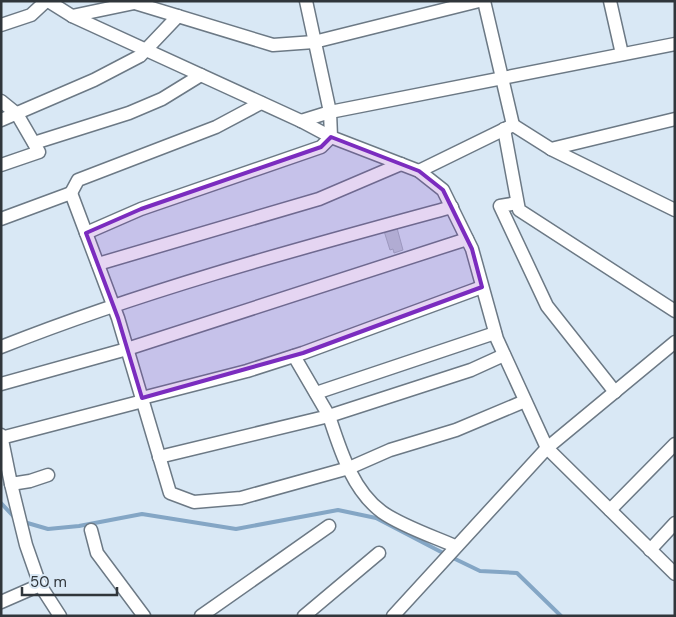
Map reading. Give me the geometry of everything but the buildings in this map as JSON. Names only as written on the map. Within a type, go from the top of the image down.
[{"type":"street","points":[[1,25],[31,15],[47,1],[72,16],[301,121],[331,137],[419,171],[443,190],[467,239],[495,333],[547,448],[675,574]]},
{"type":"street","points":[[86,232],[141,208],[321,147],[331,137],[330,112],[306,1]]},
{"type":"street","points":[[72,16],[140,2],[178,16],[273,45],[314,42],[479,1]]},
{"type":"street","points":[[484,1],[502,78],[519,210],[675,311]]},
{"type":"street","points":[[610,1],[622,54]]},
{"type":"street","points":[[1,120],[94,80],[147,51],[178,16]]},
{"type":"street","points":[[301,121],[330,112],[675,44]]},
{"type":"street","points":[[34,143],[129,113],[162,99],[200,75]]},
{"type":"street","points":[[1,101],[17,114],[39,152],[1,165]]},
{"type":"street","points":[[1,219],[71,193],[78,180],[216,127],[261,103]]},
{"type":"street","points":[[551,149],[675,119]]},
{"type":"street","points":[[508,127],[675,210]]},
{"type":"street","points":[[419,171],[508,127]]},
{"type":"street","points":[[98,264],[319,199],[401,164]]},
{"type":"street","points":[[71,193],[114,307],[170,493],[194,502],[240,498],[349,468],[390,450],[456,430],[525,401]]},
{"type":"street","points":[[517,203],[500,206],[547,306],[615,392]]},
{"type":"street","points":[[1,347],[114,307],[303,248],[452,207]]},
{"type":"street","points":[[1,384],[127,349],[467,239]]},
{"type":"street","points":[[60,616],[40,585],[26,545],[1,437],[247,371],[294,356],[482,287]]},
{"type":"street","points":[[316,393],[495,333]]},
{"type":"street","points":[[396,615],[453,548],[547,448],[675,342]]},
{"type":"street","points":[[159,456],[329,416],[471,370],[504,355]]},
{"type":"street","points":[[294,356],[329,416],[349,468],[360,488],[382,511],[453,548]]},
{"type":"street","points":[[610,510],[675,444]]},
{"type":"street","points":[[12,484],[48,475]]},
{"type":"street","points":[[650,550],[675,523]]},
{"type":"street","points":[[201,616],[330,526]]},
{"type":"street","points":[[91,530],[96,554],[144,616]]},
{"type":"street","points":[[304,616],[379,553]]},
{"type":"street","points":[[1,602],[40,585]]},
{"type":"highlighted area","points":[[331,137],[419,171],[443,190],[472,249],[482,287],[303,353],[142,398],[118,318],[86,233],[141,209],[321,147]]},
{"type":"waterway","points":[[1,503],[14,517]]},
{"type":"waterway","points":[[24,522],[48,529],[79,526],[142,514],[236,529],[338,510],[376,518],[445,554]]},
{"type":"waterway","points":[[451,557],[480,571],[517,573],[561,616]]}]
